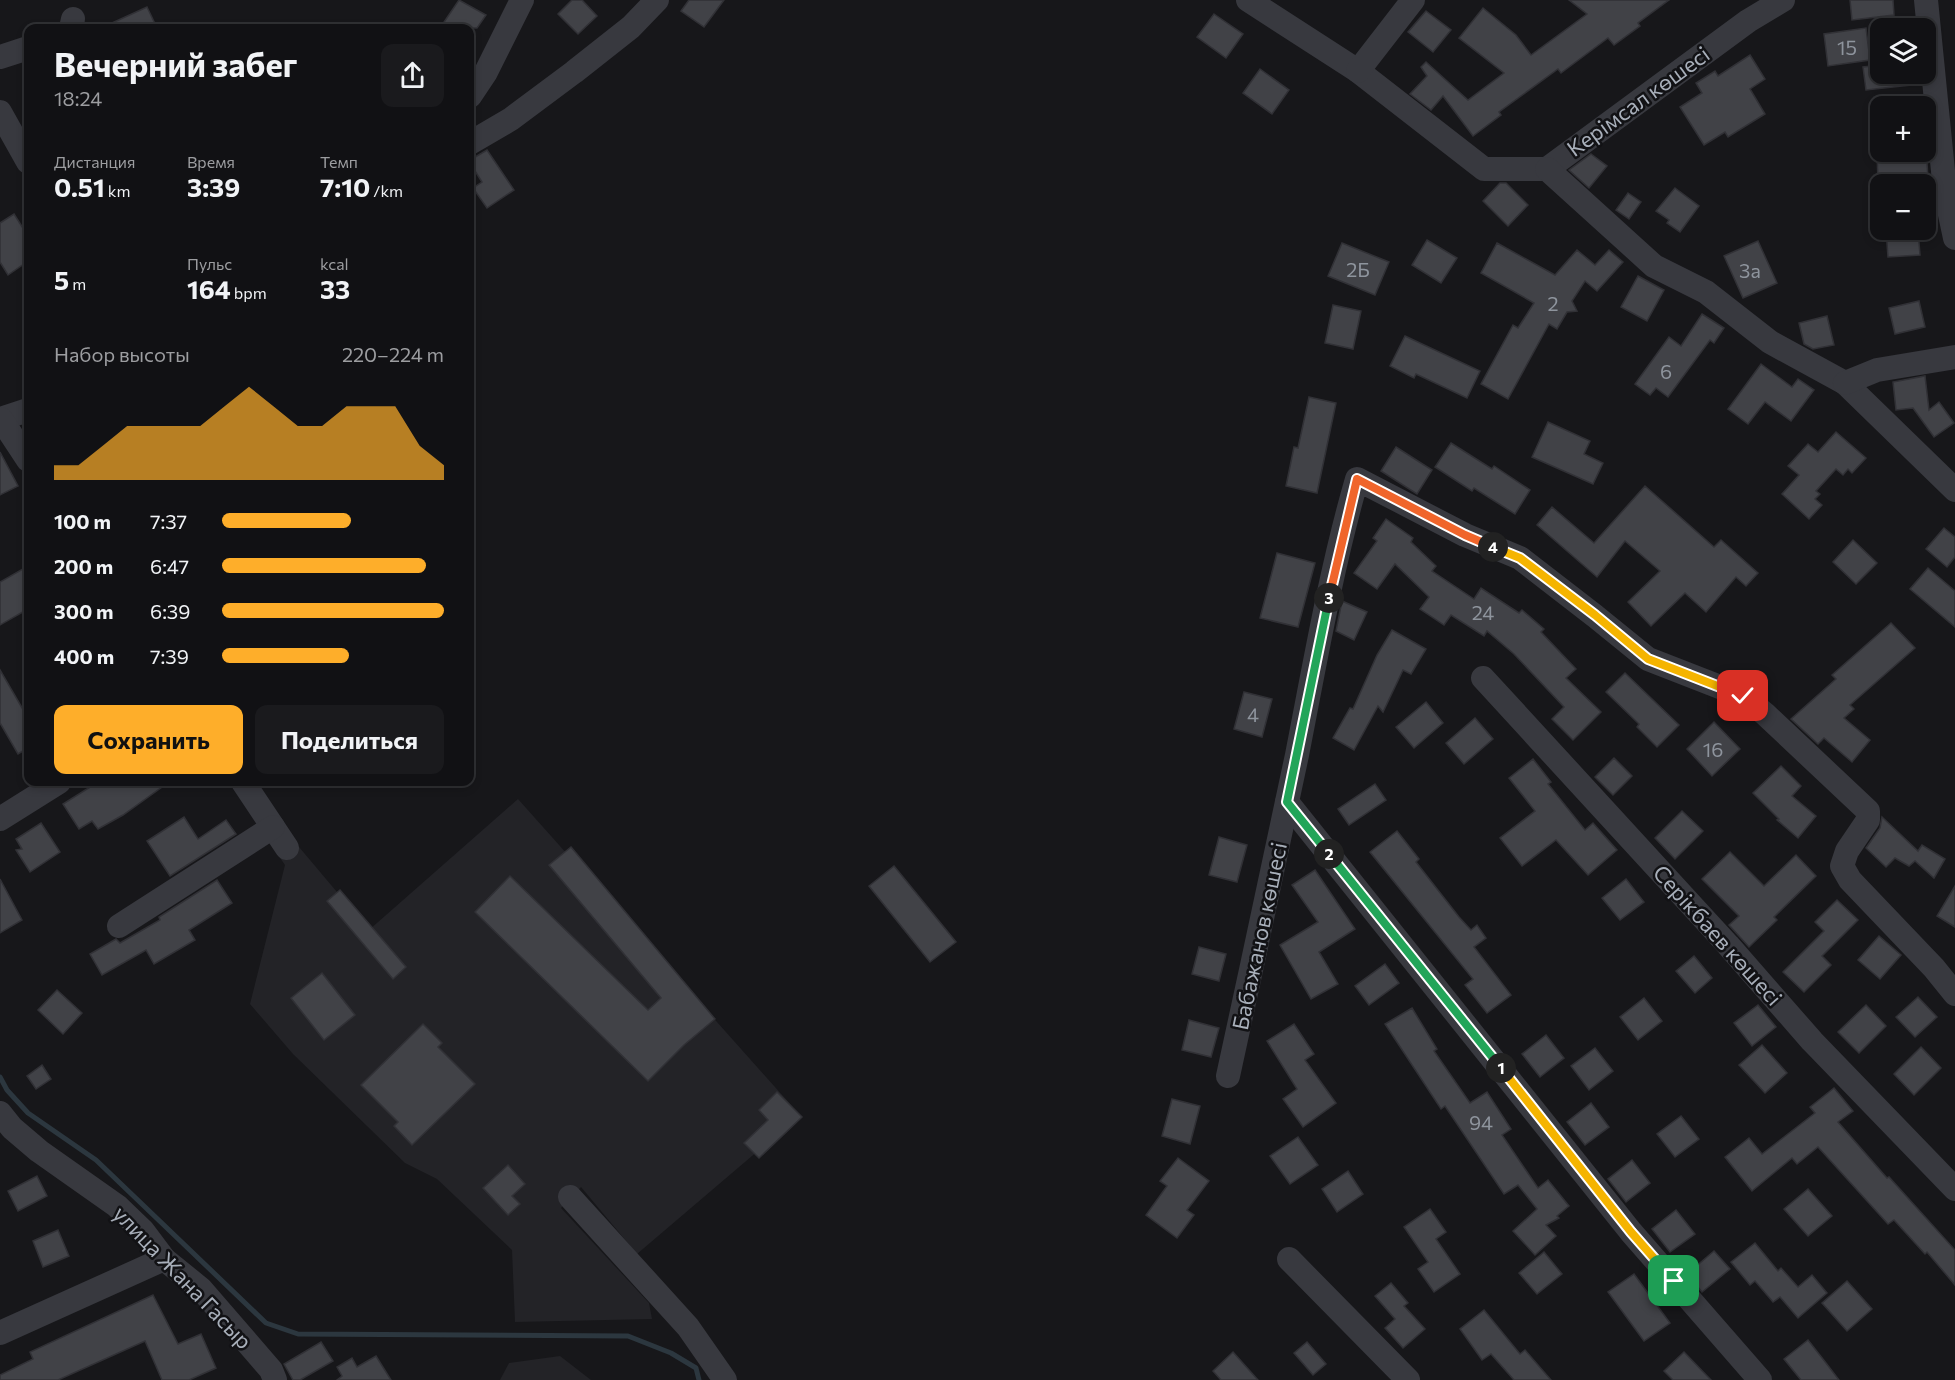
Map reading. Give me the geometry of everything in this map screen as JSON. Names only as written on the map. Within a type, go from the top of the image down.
[{"type":"street","points":[[474,90],[486,72],[522,0]]},
{"type":"street","points":[[474,141],[511,119],[574,72],[631,27],[657,0]]},
{"type":"street","points":[[1254,2],[1358,71],[1413,0]]},
{"type":"street","name":"Керімсал көшесі","points":[[1358,71],[1484,169],[1547,169],[1748,21],[1783,0]]},
{"type":"street","points":[[1926,0],[1946,191],[1955,238]]},
{"type":"street","points":[[0,57],[24,49]]},
{"type":"street","points":[[0,112],[24,155]]},
{"type":"street","points":[[1547,169],[1654,266],[1706,292],[1770,342],[1845,383],[1955,490]]},
{"type":"street","points":[[1845,383],[1877,370],[1955,357]]},
{"type":"street","points":[[24,411],[1,419],[24,454]]},
{"type":"street","name":"Бабажанов көшесі","points":[[1228,1076],[1323,622],[1357,479],[1465,535],[1520,558],[1648,659],[1743,696],[1766,714],[1868,811],[1868,819],[1847,851],[1842,866],[1850,880],[1934,968],[1955,994]]},
{"type":"street","name":"Серікбаев көшесі","points":[[1483,678],[1728,945],[1812,1041],[1955,1189]]},
{"type":"street","points":[[0,819],[53,786]]},
{"type":"street","points":[[246,786],[287,848]]},
{"type":"street","points":[[1287,802],[1631,1232],[1760,1380]]},
{"type":"street","points":[[119,926],[273,827]]},
{"type":"street","name":"улица Жана Гасыр","points":[[0,1113],[12,1128],[39,1151],[117,1206],[143,1231],[164,1259],[201,1289],[271,1371],[275,1380]]},
{"type":"street","points":[[570,1197],[688,1328],[725,1380]]},
{"type":"street","points":[[0,1333],[164,1259]]},
{"type":"street","points":[[1288,1259],[1408,1380]]},
{"type":"shaded area","points":[[518,799],[800,1115],[637,1254],[581,1187],[561,1208],[649,1303],[652,1319],[515,1322],[512,1250],[437,1179],[405,1163],[293,1054],[250,1004],[285,865],[278,855],[294,841],[369,930]]},
{"type":"shaded area","points":[[560,1356],[591,1380],[500,1380],[509,1363]]},
{"type":"building","points":[[459,0],[486,15],[477,28],[474,28],[474,24],[443,24]]},
{"type":"building","points":[[572,0],[582,0],[597,16],[578,34],[558,14]]},
{"type":"building","points":[[689,0],[724,0],[704,27],[681,11]]},
{"type":"building","points":[[1569,0],[1669,0],[1638,23],[1640,26],[1614,45],[1608,38],[1561,73],[1558,69],[1499,112],[1501,115],[1473,136],[1443,96],[1431,110],[1410,94],[1427,76],[1421,67],[1426,62],[1468,100],[1504,73],[1459,38],[1483,8],[1516,35],[1531,55],[1587,14]]},
{"type":"building","points":[[1850,0],[1893,0],[1894,15],[1852,20]]},
{"type":"building","points":[[147,7],[155,24],[110,24]]},
{"type":"building","points":[[1426,11],[1451,30],[1433,52],[1408,32]]},
{"type":"building","points":[[1214,14],[1243,34],[1226,58],[1197,37]]},
{"type":"building","points":[[1866,28],[1870,60],[1828,66],[1824,34]]},
{"type":"building","points":[[1750,55],[1765,79],[1750,89],[1765,114],[1728,137],[1725,132],[1704,145],[1680,107],[1702,93],[1696,83],[1715,71],[1718,76]]},
{"type":"building","points":[[1870,66],[1870,84],[1920,84],[1866,90],[1863,67]]},
{"type":"building","points":[[1260,69],[1289,90],[1272,114],[1243,93]]},
{"type":"building","points":[[487,150],[514,190],[487,208],[474,189],[482,182],[474,169],[474,158]]},
{"type":"building","points":[[1591,154],[1607,166],[1589,188],[1569,170]]},
{"type":"building","points":[[1877,162],[1927,162],[1928,174],[1878,174]]},
{"type":"building","points":[[1500,183],[1506,183],[1528,205],[1508,226],[1483,201]]},
{"type":"building","points":[[1675,188],[1699,206],[1680,232],[1656,211]]},
{"type":"building","points":[[1628,193],[1641,202],[1629,219],[1616,210]]},
{"type":"building","points":[[14,214],[24,230],[24,264],[8,275],[0,262],[0,223]]},
{"type":"building","points":[[1427,240],[1457,258],[1441,283],[1412,265]]},
{"type":"building","points":[[1887,240],[1919,240],[1920,255],[1888,257]]},
{"type":"building","points":[[1758,241],[1777,283],[1743,298],[1724,256]]},
{"type":"building","points":[[1342,243],[1389,262],[1375,295],[1328,276]]},
{"type":"building","points":[[1497,243],[1555,275],[1577,250],[1595,265],[1609,250],[1623,262],[1597,291],[1585,281],[1572,301],[1577,311],[1567,312],[1557,329],[1549,324],[1508,399],[1481,384],[1513,325],[1518,328],[1534,303],[1481,273]]},
{"type":"building","points":[[1638,276],[1664,290],[1647,321],[1621,307]]},
{"type":"building","points":[[1919,301],[1925,327],[1895,334],[1889,308]]},
{"type":"building","points":[[1333,305],[1361,311],[1353,349],[1325,343]]},
{"type":"building","points":[[1702,314],[1724,328],[1714,343],[1710,340],[1668,397],[1656,388],[1650,395],[1635,384],[1669,337],[1681,346]]},
{"type":"building","points":[[1827,316],[1834,345],[1813,349],[1804,344],[1799,323]]},
{"type":"building","points":[[1405,336],[1480,371],[1467,398],[1416,374],[1414,378],[1390,366]]},
{"type":"building","points":[[1761,364],[1792,387],[1798,379],[1814,390],[1791,421],[1765,402],[1748,424],[1728,409]]},
{"type":"building","points":[[1925,376],[1929,410],[1939,402],[1954,423],[1934,437],[1913,408],[1896,410],[1893,382]]},
{"type":"building","points":[[1309,397],[1336,403],[1317,493],[1286,486],[1294,447],[1298,448]]},
{"type":"building","points":[[1548,422],[1590,441],[1584,454],[1603,463],[1593,484],[1532,457]]},
{"type":"building","points":[[1836,432],[1866,458],[1852,473],[1848,469],[1843,475],[1836,469],[1816,491],[1820,494],[1815,499],[1822,505],[1809,519],[1782,494],[1799,475],[1788,466],[1808,444],[1818,452]]},
{"type":"building","points":[[1451,443],[1492,469],[1494,466],[1530,490],[1515,514],[1474,488],[1472,491],[1435,467]]},
{"type":"building","points":[[1396,447],[1432,470],[1417,494],[1381,471]]},
{"type":"building","points":[[0,452],[18,486],[0,495]]},
{"type":"building","points":[[1645,486],[1714,547],[1721,540],[1758,573],[1746,586],[1736,577],[1706,612],[1685,593],[1651,626],[1628,602],[1660,571],[1625,541],[1597,577],[1537,525],[1552,507],[1594,543]]},
{"type":"building","points":[[1386,519],[1413,538],[1411,542],[1436,566],[1432,571],[1474,599],[1481,588],[1519,613],[1522,610],[1544,629],[1541,632],[1576,669],[1566,678],[1601,712],[1573,740],[1552,719],[1564,707],[1514,654],[1487,631],[1484,636],[1451,615],[1444,625],[1420,609],[1429,597],[1395,564],[1377,589],[1354,573],[1377,541],[1373,538]]},
{"type":"building","points":[[1944,528],[1955,537],[1955,557],[1947,567],[1926,549]]},
{"type":"building","points":[[1853,540],[1877,563],[1856,584],[1833,562]]},
{"type":"building","points":[[1277,553],[1315,563],[1298,627],[1260,618]]},
{"type":"building","points":[[24,568],[24,611],[0,625],[0,582]]},
{"type":"building","points":[[1928,568],[1955,591],[1955,627],[1910,589]]},
{"type":"building","points":[[1342,601],[1367,612],[1354,640],[1336,631]]},
{"type":"building","points":[[1891,623],[1915,648],[1850,705],[1854,709],[1844,718],[1870,740],[1852,762],[1824,738],[1818,744],[1791,719],[1836,679],[1832,675]]},
{"type":"building","points":[[1392,630],[1426,649],[1411,674],[1403,670],[1383,712],[1378,706],[1354,750],[1333,738],[1350,708],[1353,709],[1377,655]]},
{"type":"building","points":[[0,670],[24,711],[24,750],[18,754],[0,723]]},
{"type":"building","points":[[1625,673],[1679,725],[1657,747],[1637,727],[1639,724],[1606,692]]},
{"type":"building","points":[[1244,692],[1272,699],[1262,737],[1234,729]]},
{"type":"building","points":[[1426,702],[1443,723],[1414,748],[1396,727]]},
{"type":"building","points":[[1475,718],[1493,739],[1464,764],[1446,743]]},
{"type":"building","points":[[1714,722],[1740,749],[1712,776],[1687,749]]},
{"type":"building","points":[[1614,758],[1632,776],[1613,795],[1595,777]]},
{"type":"building","points":[[1533,759],[1551,782],[1548,784],[1585,830],[1593,823],[1617,850],[1588,875],[1556,840],[1522,866],[1500,838],[1535,811],[1509,778]]},
{"type":"building","points":[[1781,766],[1801,786],[1792,796],[1816,816],[1798,838],[1777,820],[1779,819],[1753,793]]},
{"type":"building","points":[[1375,784],[1386,800],[1349,825],[1338,809]]},
{"type":"building","points":[[92,786],[163,786],[123,815],[98,829],[92,821],[79,829],[63,804]]},
{"type":"building","points":[[1682,811],[1703,831],[1675,859],[1655,838]]},
{"type":"building","points":[[184,817],[198,839],[226,820],[236,834],[170,876],[147,841]]},
{"type":"building","points":[[1882,817],[1918,851],[1922,845],[1945,859],[1934,878],[1915,861],[1909,866],[1895,858],[1886,867],[1866,848],[1880,828]]},
{"type":"building","points":[[41,823],[60,852],[30,872],[16,850],[22,849],[16,839]]},
{"type":"building","points":[[1397,831],[1419,859],[1416,862],[1459,917],[1471,930],[1477,925],[1486,938],[1474,947],[1511,995],[1487,1013],[1465,985],[1473,979],[1370,852]]},
{"type":"building","points":[[1219,837],[1247,845],[1237,882],[1209,875]]},
{"type":"building","points":[[571,847],[715,1019],[684,1045],[648,1081],[475,912],[510,876],[648,1010],[661,998],[549,865]]},
{"type":"building","points":[[1730,852],[1764,886],[1796,855],[1816,876],[1774,917],[1777,920],[1749,947],[1729,925],[1739,916],[1702,879]]},
{"type":"building","points":[[894,866],[956,942],[930,962],[869,886]]},
{"type":"building","points":[[1315,870],[1355,929],[1319,952],[1338,984],[1311,999],[1280,945],[1318,922],[1292,885]]},
{"type":"building","points":[[0,879],[22,920],[0,933]]},
{"type":"building","points":[[1626,879],[1644,902],[1620,920],[1602,898]]},
{"type":"building","points":[[217,880],[232,903],[189,930],[195,940],[154,964],[146,950],[102,975],[90,954],[116,939],[120,943],[160,920],[159,917]]},
{"type":"building","points":[[1955,886],[1955,927],[1937,916]]},
{"type":"building","points":[[340,890],[406,967],[393,979],[327,901]]},
{"type":"building","points":[[1837,900],[1858,920],[1822,956],[1831,965],[1804,992],[1783,972],[1824,931],[1815,922]]},
{"type":"building","points":[[1879,936],[1901,955],[1880,979],[1858,960]]},
{"type":"building","points":[[1199,947],[1226,954],[1219,981],[1192,974]]},
{"type":"building","points":[[1694,956],[1712,978],[1695,993],[1676,971]]},
{"type":"building","points":[[1385,964],[1399,983],[1369,1005],[1355,986]]},
{"type":"building","points":[[322,973],[355,1015],[324,1040],[291,998]]},
{"type":"building","points":[[57,990],[82,1013],[63,1034],[38,1010]]},
{"type":"building","points":[[1918,997],[1937,1017],[1915,1037],[1896,1017]]},
{"type":"building","points":[[1644,998],[1662,1021],[1638,1040],[1620,1017]]},
{"type":"building","points":[[1758,1005],[1776,1027],[1752,1046],[1734,1023]]},
{"type":"building","points":[[1866,1005],[1886,1026],[1859,1053],[1838,1032]]},
{"type":"building","points":[[1412,1008],[1437,1049],[1434,1051],[1470,1103],[1487,1092],[1511,1129],[1502,1135],[1538,1188],[1548,1180],[1569,1206],[1557,1216],[1559,1218],[1546,1225],[1556,1236],[1535,1255],[1513,1231],[1537,1209],[1518,1185],[1504,1194],[1445,1106],[1441,1109],[1385,1024]]},
{"type":"building","points":[[1189,1020],[1219,1028],[1211,1057],[1182,1050]]},
{"type":"building","points":[[423,1024],[442,1043],[438,1047],[475,1084],[412,1145],[394,1126],[398,1122],[361,1085]]},
{"type":"building","points":[[1294,1024],[1314,1054],[1305,1060],[1336,1103],[1303,1127],[1283,1099],[1297,1089],[1267,1041]]},
{"type":"building","points":[[1546,1035],[1564,1058],[1540,1077],[1522,1054]]},
{"type":"building","points":[[1762,1045],[1787,1073],[1765,1093],[1739,1065]]},
{"type":"building","points":[[1921,1047],[1941,1068],[1914,1095],[1894,1074]]},
{"type":"building","points":[[1595,1048],[1613,1071],[1589,1090],[1571,1066]]},
{"type":"building","points":[[42,1065],[51,1079],[36,1089],[27,1076]]},
{"type":"building","points":[[1834,1088],[1853,1111],[1838,1122],[1955,1250],[1955,1285],[1927,1252],[1925,1254],[1894,1220],[1888,1224],[1818,1147],[1797,1164],[1792,1158],[1752,1191],[1725,1157],[1749,1138],[1762,1154],[1815,1113],[1810,1107]]},
{"type":"building","points":[[777,1092],[802,1117],[759,1158],[744,1143],[768,1120],[759,1110]]},
{"type":"building","points":[[1172,1099],[1200,1106],[1190,1144],[1162,1136]]},
{"type":"building","points":[[1591,1103],[1609,1127],[1585,1145],[1567,1122]]},
{"type":"building","points":[[1681,1116],[1699,1139],[1675,1157],[1657,1134]]},
{"type":"building","points":[[1298,1137],[1318,1165],[1290,1184],[1270,1156]]},
{"type":"building","points":[[1178,1158],[1209,1181],[1187,1210],[1194,1215],[1177,1238],[1146,1215],[1167,1186],[1160,1181]]},
{"type":"building","points":[[1632,1160],[1650,1183],[1626,1202],[1608,1179]]},
{"type":"building","points":[[508,1165],[525,1184],[512,1196],[520,1204],[508,1215],[483,1188]]},
{"type":"building","points":[[1348,1171],[1363,1194],[1337,1212],[1322,1189]]},
{"type":"building","points":[[37,1176],[47,1196],[18,1211],[8,1191]]},
{"type":"building","points":[[1808,1189],[1832,1216],[1808,1236],[1784,1209]]},
{"type":"building","points":[[1430,1209],[1446,1232],[1436,1239],[1460,1274],[1434,1292],[1418,1269],[1428,1262],[1404,1227]]},
{"type":"building","points":[[1676,1210],[1695,1234],[1670,1252],[1652,1229]]},
{"type":"building","points":[[58,1230],[69,1256],[43,1267],[33,1241]]},
{"type":"building","points":[[1755,1243],[1778,1271],[1781,1268],[1798,1287],[1812,1275],[1827,1293],[1798,1318],[1780,1297],[1773,1302],[1755,1281],[1750,1285],[1731,1262]]},
{"type":"building","points":[[1714,1251],[1730,1269],[1702,1292],[1687,1274]]},
{"type":"building","points":[[1544,1252],[1562,1274],[1537,1294],[1519,1273]]},
{"type":"building","points":[[1634,1274],[1670,1323],[1644,1341],[1608,1292]]},
{"type":"building","points":[[1847,1281],[1872,1309],[1847,1331],[1822,1303]]},
{"type":"building","points":[[1391,1283],[1408,1303],[1404,1306],[1425,1329],[1403,1348],[1385,1328],[1395,1319],[1375,1296]]},
{"type":"building","points":[[153,1295],[178,1344],[201,1334],[216,1368],[189,1380],[162,1380],[145,1341],[58,1380],[0,1380],[0,1375],[33,1359],[30,1352]]},
{"type":"building","points":[[1484,1310],[1520,1354],[1525,1350],[1551,1380],[1514,1380],[1491,1354],[1482,1360],[1460,1329]]},
{"type":"building","points":[[1808,1340],[1839,1380],[1801,1380],[1784,1359]]},
{"type":"building","points":[[321,1342],[333,1361],[300,1380],[293,1380],[284,1364]]},
{"type":"building","points":[[1307,1342],[1326,1364],[1313,1375],[1294,1353]]},
{"type":"building","points":[[1233,1352],[1258,1380],[1221,1380],[1213,1371]]},
{"type":"building","points":[[1684,1352],[1711,1380],[1673,1380],[1664,1371]]},
{"type":"building","points":[[376,1356],[391,1380],[337,1380],[342,1376],[337,1367],[352,1358],[357,1367]]},
{"type":"waterway","points":[[0,1077],[7,1090],[28,1113],[96,1160],[266,1323],[298,1334],[628,1336],[671,1353],[696,1368],[699,1380]]},
{"type":"route","points":[[1674,1281],[1631,1232],[1287,802],[1323,622],[1357,479],[1465,535],[1520,558],[1648,659],[1743,696]]}]
